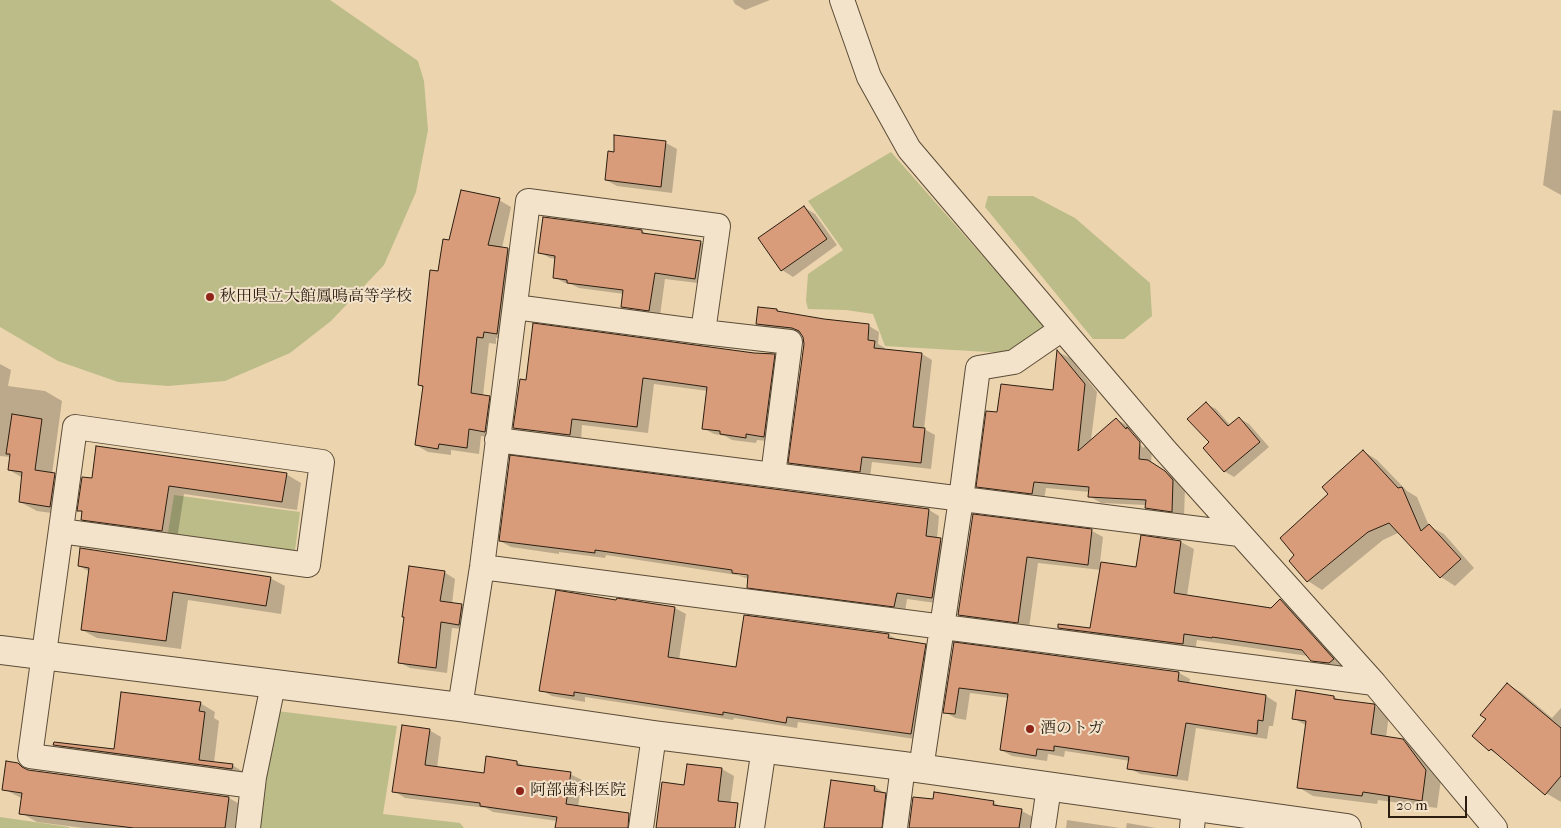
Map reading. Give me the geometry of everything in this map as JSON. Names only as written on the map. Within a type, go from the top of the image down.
[{"type":"street","points":[[842,0],[869,77],[909,149],[1239,534],[1374,683],[1495,828]]},
{"type":"street","points":[[460,707],[482,567],[528,201],[718,226],[703,332]]},
{"type":"street","points":[[515,307],[790,342],[773,475]]},
{"type":"street","points":[[895,828],[912,767],[942,628],[978,368],[1014,362],[1062,329]]},
{"type":"street","points":[[61,531],[308,565],[322,462],[75,428],[30,756],[253,786]]},
{"type":"street","points":[[497,440],[1239,534]]},
{"type":"street","points":[[482,567],[1374,683]]},
{"type":"street","points":[[0,650],[460,707],[654,735],[912,767],[1048,787],[1193,818],[1347,828]]},
{"type":"street","points":[[248,828],[253,786],[273,685]]},
{"type":"street","points":[[641,828],[654,735]]},
{"type":"street","points":[[752,828],[764,748]]},
{"type":"street","points":[[1043,828],[1048,787]]},
{"type":"green space","name":"秋田県立大館鳳鳴高等学校","points":[[0,0],[330,0],[418,61],[424,81],[428,130],[416,192],[384,265],[331,321],[290,353],[225,381],[168,386],[118,382],[58,361],[0,327]]},
{"type":"green space","points":[[891,152],[1045,327],[1006,353],[885,346],[873,314],[846,310],[808,309],[806,301],[808,274],[843,250],[808,201]]},
{"type":"green space","points":[[988,196],[1033,196],[1075,218],[1150,283],[1152,316],[1124,339],[1093,339],[985,207]]},
{"type":"green space","points":[[174,495],[300,512],[295,551],[168,533]]},
{"type":"green space","points":[[277,711],[397,726],[383,814],[460,823],[464,828],[259,828]]},
{"type":"green space","points":[[0,817],[69,827],[69,828],[0,828]]},
{"type":"building","points":[[614,135],[666,141],[661,187],[605,180],[608,151],[614,152]]},
{"type":"building","points":[[461,190],[500,198],[488,245],[508,248],[497,334],[484,332],[483,338],[477,337],[471,393],[490,396],[485,432],[469,429],[467,448],[439,444],[438,449],[415,445],[423,386],[418,385],[430,270],[438,271],[443,239],[449,240]]},
{"type":"building","points":[[804,206],[827,239],[781,271],[758,238]]},
{"type":"building","points":[[543,217],[642,230],[642,233],[701,241],[695,279],[655,273],[649,311],[621,307],[623,290],[567,283],[567,280],[553,278],[555,256],[538,253]]},
{"type":"building","points":[[758,307],[824,319],[869,324],[868,340],[875,341],[874,348],[922,353],[913,427],[925,428],[921,463],[862,457],[860,472],[788,463],[804,344],[803,337],[799,331],[792,328],[756,324]]},
{"type":"building","points":[[533,323],[754,353],[775,354],[764,437],[746,434],[746,438],[720,434],[720,431],[702,429],[707,387],[643,378],[637,427],[572,419],[570,435],[513,428],[520,379],[526,380]]},
{"type":"building","points":[[1057,350],[1085,384],[1078,451],[1116,418],[1140,442],[1139,459],[1148,460],[1165,471],[1173,480],[1172,512],[1145,508],[1146,500],[1088,497],[1089,487],[1034,482],[1032,494],[976,487],[986,411],[997,412],[1001,384],[1053,390]]},
{"type":"building","points":[[1206,402],[1228,426],[1239,417],[1260,442],[1224,472],[1203,448],[1209,442],[1187,419]]},
{"type":"building","points":[[12,414],[42,419],[35,470],[55,473],[50,507],[19,502],[22,472],[8,470],[10,454],[6,454]]},
{"type":"building","points":[[96,446],[287,473],[282,502],[169,486],[162,531],[81,520],[82,511],[77,511],[82,477],[92,478]]},
{"type":"building","points":[[1363,450],[1398,488],[1402,487],[1421,531],[1429,524],[1461,559],[1440,578],[1389,523],[1368,532],[1307,582],[1289,561],[1294,555],[1280,538],[1328,494],[1322,487]]},
{"type":"building","points":[[510,455],[929,509],[926,536],[941,538],[932,598],[897,593],[894,607],[747,588],[748,575],[732,573],[732,570],[595,550],[595,553],[499,541]]},
{"type":"building","points":[[973,514],[1092,529],[1088,565],[1027,557],[1018,623],[958,615]]},
{"type":"building","points":[[1141,535],[1181,541],[1174,593],[1271,608],[1280,599],[1334,659],[1329,663],[1311,661],[1302,650],[1212,637],[1184,634],[1183,644],[1058,628],[1058,624],[1090,628],[1101,562],[1136,567]]},
{"type":"building","points":[[80,548],[271,577],[266,606],[173,592],[166,641],[81,630],[89,568],[78,566]]},
{"type":"building","points":[[409,566],[445,571],[440,601],[462,604],[459,625],[441,622],[436,668],[398,663]]},
{"type":"building","points":[[556,590],[675,607],[668,657],[736,667],[744,615],[889,634],[888,638],[926,644],[911,734],[787,717],[786,723],[723,712],[723,715],[574,692],[574,696],[539,691]]},
{"type":"building","points":[[954,642],[1179,672],[1178,681],[1266,695],[1263,721],[1258,720],[1257,734],[1186,723],[1177,776],[1127,769],[1129,757],[1054,746],[1054,751],[1037,749],[1036,756],[1000,750],[1008,694],[959,688],[955,714],[943,713]]},
{"type":"building","points":[[1507,683],[1561,728],[1561,776],[1545,795],[1491,749],[1489,751],[1472,736],[1486,719],[1480,715]]},
{"type":"building","points":[[1296,690],[1334,696],[1334,699],[1374,704],[1371,734],[1403,739],[1426,770],[1422,801],[1363,792],[1362,796],[1297,788],[1306,721],[1292,719]]},
{"type":"building","points":[[121,692],[201,702],[199,711],[205,712],[199,760],[233,764],[232,769],[53,745],[54,742],[114,749]]},
{"type":"building","points":[[402,725],[430,729],[425,765],[484,773],[486,756],[517,761],[517,765],[571,772],[566,804],[629,813],[628,828],[555,828],[557,817],[480,806],[480,803],[392,792]]},
{"type":"building","points":[[6,761],[18,763],[28,770],[229,797],[225,828],[134,828],[19,814],[22,793],[2,790]]},
{"type":"building","points":[[687,764],[722,768],[718,801],[738,803],[735,828],[656,828],[662,782],[684,785]]},
{"type":"building","points":[[831,780],[875,786],[874,791],[886,793],[882,828],[824,828]]},
{"type":"building","points":[[934,792],[994,801],[993,805],[1022,809],[1019,828],[909,828],[913,797],[933,799]]},
{"type":"place","name":"秋田県立大館鳳鳴高等学校","points":[[210,297]]},
{"type":"place","name":"酒のトガ","points":[[1030,729]]},
{"type":"place","name":"阿部歯科医院","points":[[520,791]]}]
